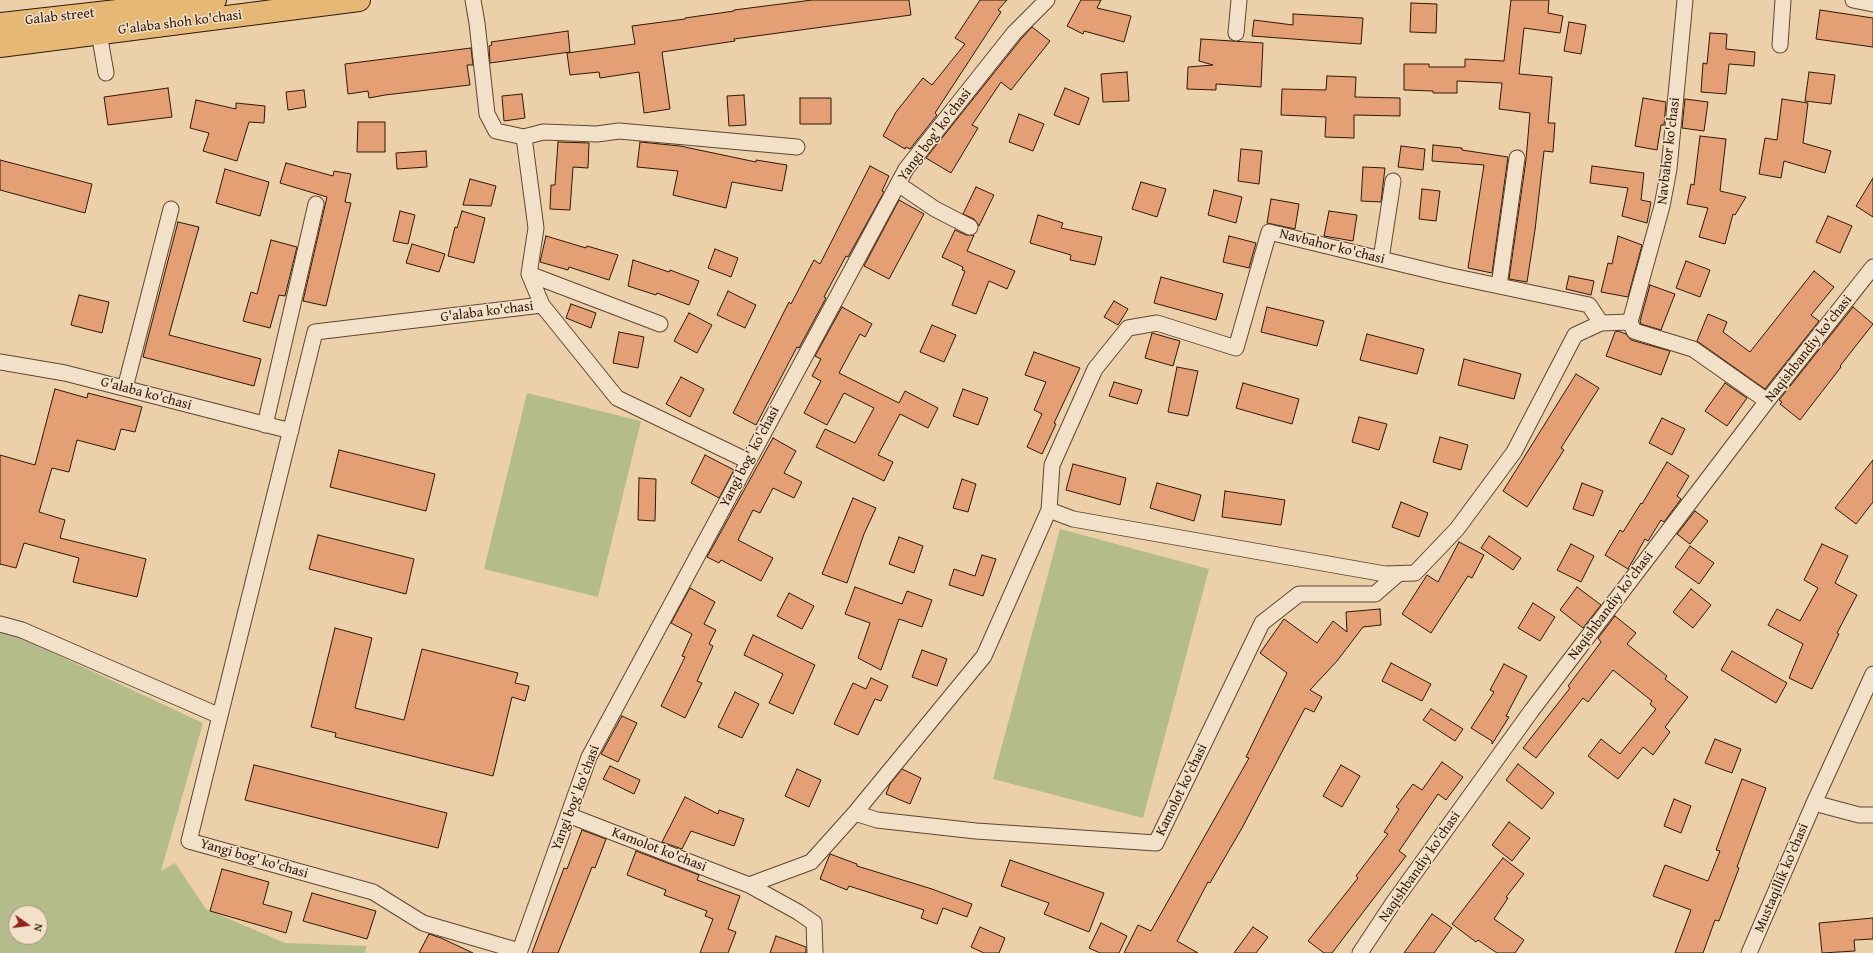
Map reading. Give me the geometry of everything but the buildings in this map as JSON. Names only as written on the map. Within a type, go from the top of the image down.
[{"type":"main road","name":"Galab street","points":[[3,23],[208,0]]},
{"type":"main road","name":"G'alaba shoh ko'chasi","points":[[0,46],[359,0]]},
{"type":"street","points":[[473,0],[478,23],[487,114],[496,131],[524,137],[543,132],[597,134],[619,131],[797,147]]},
{"type":"street","name":"Yangi bog' ko'chasi","points":[[220,716],[189,841],[373,892],[422,923],[519,952],[589,757],[906,169],[1014,33],[1046,0]]},
{"type":"street","points":[[1236,33],[1239,0]]},
{"type":"street","name":"Navbahor ko'chasi","points":[[1630,322],[1662,206],[1669,169],[1685,0]]},
{"type":"street","points":[[1780,45],[1783,0]]},
{"type":"street","points":[[1853,0],[1873,4]]},
{"type":"street","points":[[99,33],[106,73]]},
{"type":"street","points":[[524,137],[536,228],[529,274],[660,324]]},
{"type":"street","points":[[1499,286],[1518,158]]},
{"type":"street","points":[[1381,259],[1393,181]]},
{"type":"street","points":[[898,184],[935,209],[970,227]]},
{"type":"street","points":[[265,425],[316,204]]},
{"type":"street","points":[[125,388],[171,209]]},
{"type":"street","name":"Navbahor ko'chasi","points":[[1049,510],[1052,465],[1095,369],[1128,328],[1157,323],[1236,348],[1269,232],[1499,286],[1589,305],[1601,323]]},
{"type":"street","name":"Naqishbandiy ko'chasi","points":[[1360,953],[1393,902],[1532,710],[1767,401],[1873,267]]},
{"type":"street","name":"G'alaba ko'chasi","points":[[0,362],[65,373],[290,431],[315,332],[542,305],[529,274]]},
{"type":"street","points":[[542,305],[617,398],[748,461]]},
{"type":"street","points":[[749,885],[811,862],[854,813],[984,656],[1049,510],[1081,520],[1385,574],[1415,573],[1457,529],[1514,452],[1575,335],[1601,323],[1630,322],[1634,331],[1693,349],[1767,401]]},
{"type":"street","points":[[0,624],[22,630],[220,716],[290,431]]},
{"type":"street","name":"Kamolot ko'chasi","points":[[854,813],[877,820],[976,831],[1156,843],[1262,623],[1299,594],[1375,594],[1398,574]]},
{"type":"street","name":"Mustaqillik ko'chasi","points":[[1749,953],[1814,803],[1873,674]]},
{"type":"street","points":[[1814,803],[1859,815],[1873,815]]},
{"type":"street","name":"Kamolot ko'chasi","points":[[568,815],[749,885],[798,912],[814,923],[815,953]]},
{"type":"green space","points":[[527,393],[641,421],[598,597],[484,569]]},
{"type":"green space","points":[[1060,529],[1209,569],[1143,818],[993,779]]},
{"type":"green space","points":[[0,631],[21,638],[203,723],[161,871],[175,863],[206,909],[285,943],[367,946],[365,953],[0,953]]}]
